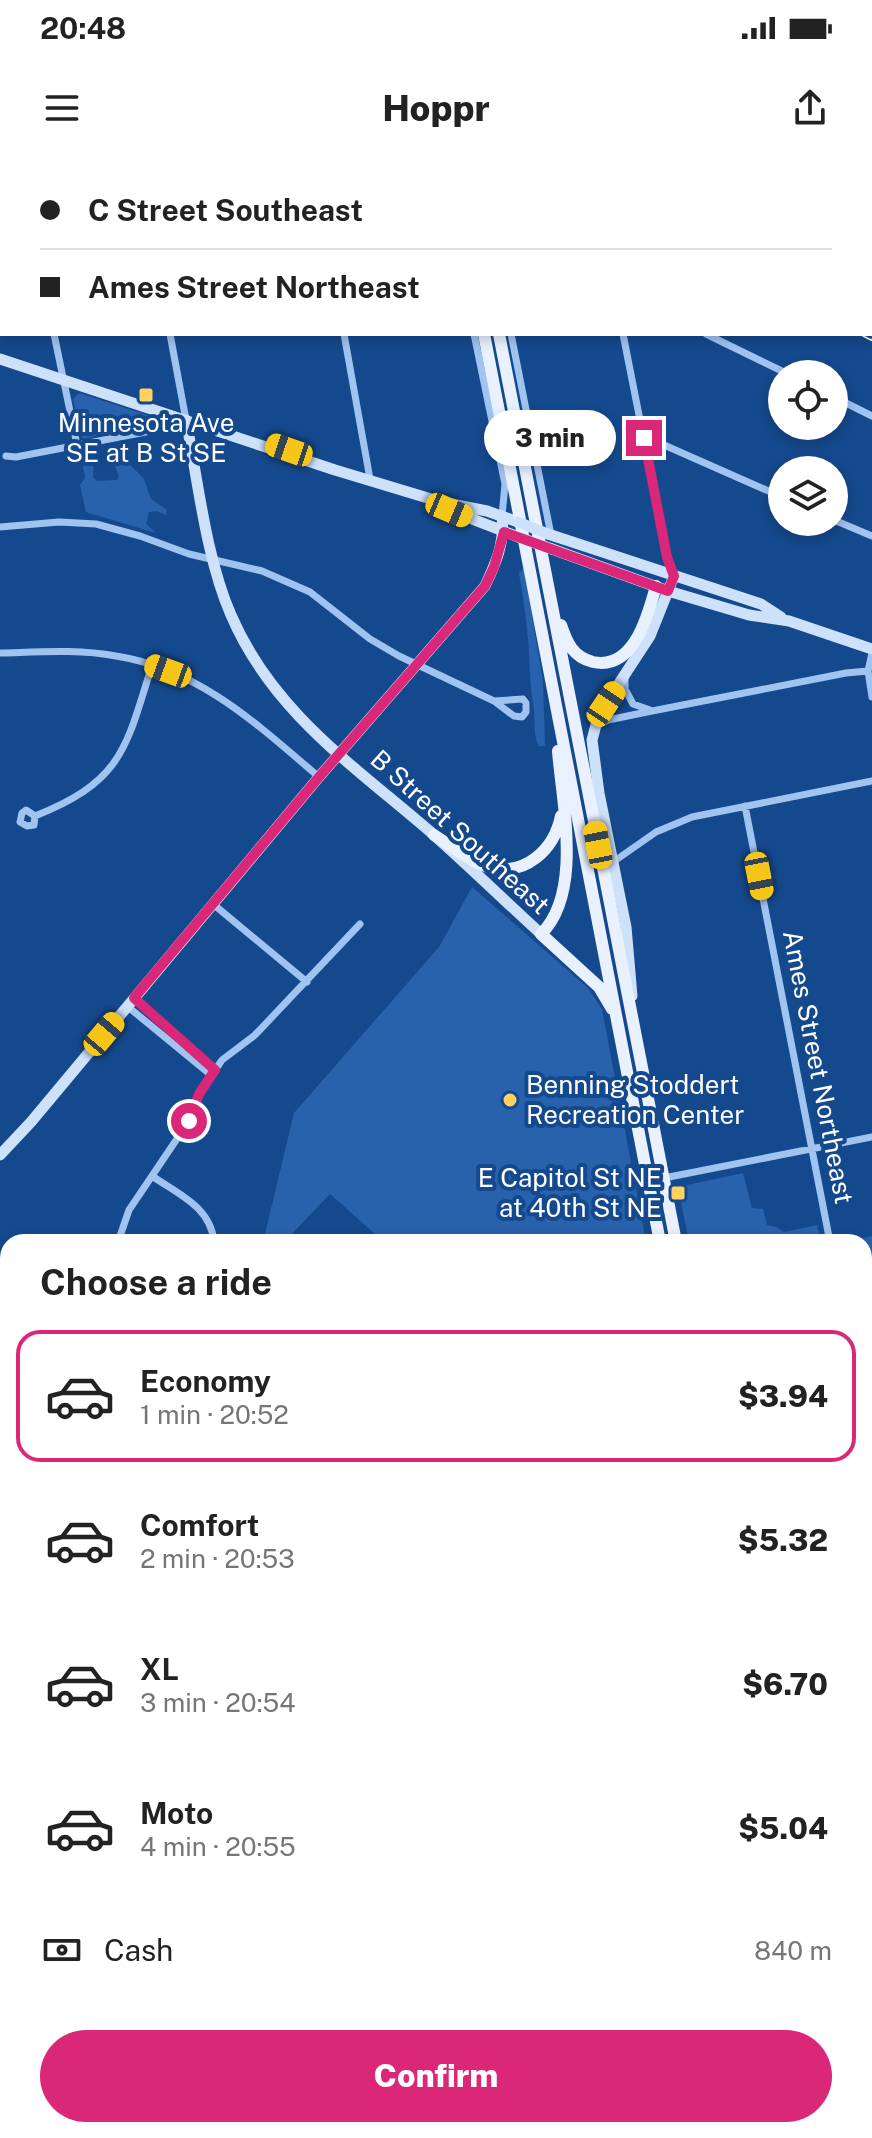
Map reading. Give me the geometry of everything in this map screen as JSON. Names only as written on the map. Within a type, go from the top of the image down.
[{"type":"main road","points":[[484,336],[551,676],[674,1234]]},
{"type":"main road","points":[[499,336],[628,1034],[659,1234]]},
{"type":"main road","points":[[0,357],[441,502],[502,516],[761,604],[789,621]]},
{"type":"main road","name":"B Street Southeast","points":[[186,418],[214,560],[230,612],[257,666],[284,702],[339,754],[434,835],[541,934]]},
{"type":"main road","points":[[441,502],[449,510],[504,532],[662,588],[749,615],[789,621],[872,651]]},
{"type":"main road","points":[[0,1155],[31,1122],[319,777],[485,586],[504,532],[502,516]]},
{"type":"main road","points":[[543,563],[553,602],[570,647],[582,658],[595,662],[612,660],[627,651],[662,588],[674,576]]},
{"type":"main road","points":[[628,1034],[630,954],[592,754],[594,727],[599,714],[650,636],[662,588],[661,571]]},
{"type":"main road","points":[[551,676],[567,851],[566,873],[554,914],[541,934],[599,987],[628,1034]]},
{"type":"main road","points":[[434,835],[485,866],[503,869],[521,866],[539,856],[553,839],[560,818],[562,793]]},
{"type":"street","points":[[54,336],[77,445]]},
{"type":"street","name":"B Street Southeast","points":[[170,336],[186,418]]},
{"type":"street","points":[[344,336],[370,479]]},
{"type":"street","points":[[474,336],[505,484],[502,516]]},
{"type":"street","points":[[511,336],[550,534]]},
{"type":"street","points":[[623,336],[667,557],[674,576]]},
{"type":"street","points":[[710,336],[768,364]]},
{"type":"street","points":[[848,404],[872,416]]},
{"type":"street","points":[[6,456],[161,429],[186,418]]},
{"type":"street","points":[[644,438],[768,491]]},
{"type":"street","points":[[0,527],[59,522],[96,524],[214,560],[262,571],[302,588],[370,639],[416,665],[494,701]]},
{"type":"street","points":[[848,526],[872,536]]},
{"type":"street","points":[[661,571],[667,557]]},
{"type":"street","points":[[872,651],[868,671],[872,697]]},
{"type":"street","points":[[0,653],[85,652],[127,658],[181,676],[225,700],[319,777]]},
{"type":"street","points":[[35,816],[77,797],[99,781],[111,767],[127,742],[152,665]]},
{"type":"street","points":[[594,727],[608,720],[652,711],[868,671]]},
{"type":"street","points":[[625,675],[625,689],[633,704],[652,711]]},
{"type":"street","points":[[613,862],[656,832],[678,821],[872,781]]},
{"type":"street","name":"Ames Street Northeast","points":[[745,806],[828,1234]]},
{"type":"street","points":[[213,904],[307,982]]},
{"type":"street","points":[[121,1234],[129,1210],[192,1117],[199,1094],[222,1060],[255,1035],[360,924]]},
{"type":"street","points":[[130,1002],[213,1073]]},
{"type":"street","points":[[664,1178],[872,1137]]},
{"type":"street","points":[[152,1176],[202,1210],[210,1222],[212,1234]]},
{"type":"shaded area","points":[[79,393],[153,417],[155,422],[83,439],[73,399]]},
{"type":"shaded area","points":[[117,451],[144,479],[151,499],[167,510],[166,515],[149,512],[146,524],[156,533],[86,512],[80,485],[85,478],[82,460],[94,460],[93,477],[97,481],[117,480],[119,477],[111,455]]},
{"type":"shaded area","points":[[524,568],[543,681],[545,746],[539,746],[535,731],[528,638],[519,573]]},
{"type":"shaded area","points":[[472,887],[588,988],[602,1009],[644,1234],[375,1234],[330,1194],[292,1234],[265,1234],[294,1113],[439,947]]},
{"type":"shaded area","points":[[743,1173],[752,1208],[763,1209],[767,1225],[784,1232],[817,1225],[820,1234],[687,1234],[678,1187]]},
{"type":"railway","points":[[868,336],[872,338]]},
{"type":"place","name":"Minnesota Ave SE at B St SE","points":[[146,395]]},
{"type":"place","name":"Benning Stoddert Recreation Center","points":[[510,1100]]},
{"type":"place","name":"E Capitol St NE at 40th St NE","points":[[678,1193]]},
{"type":"route","points":[[189,1121],[199,1094],[215,1070],[134,998],[319,777],[485,586],[504,532],[668,591],[674,576],[667,557],[644,438]]}]
